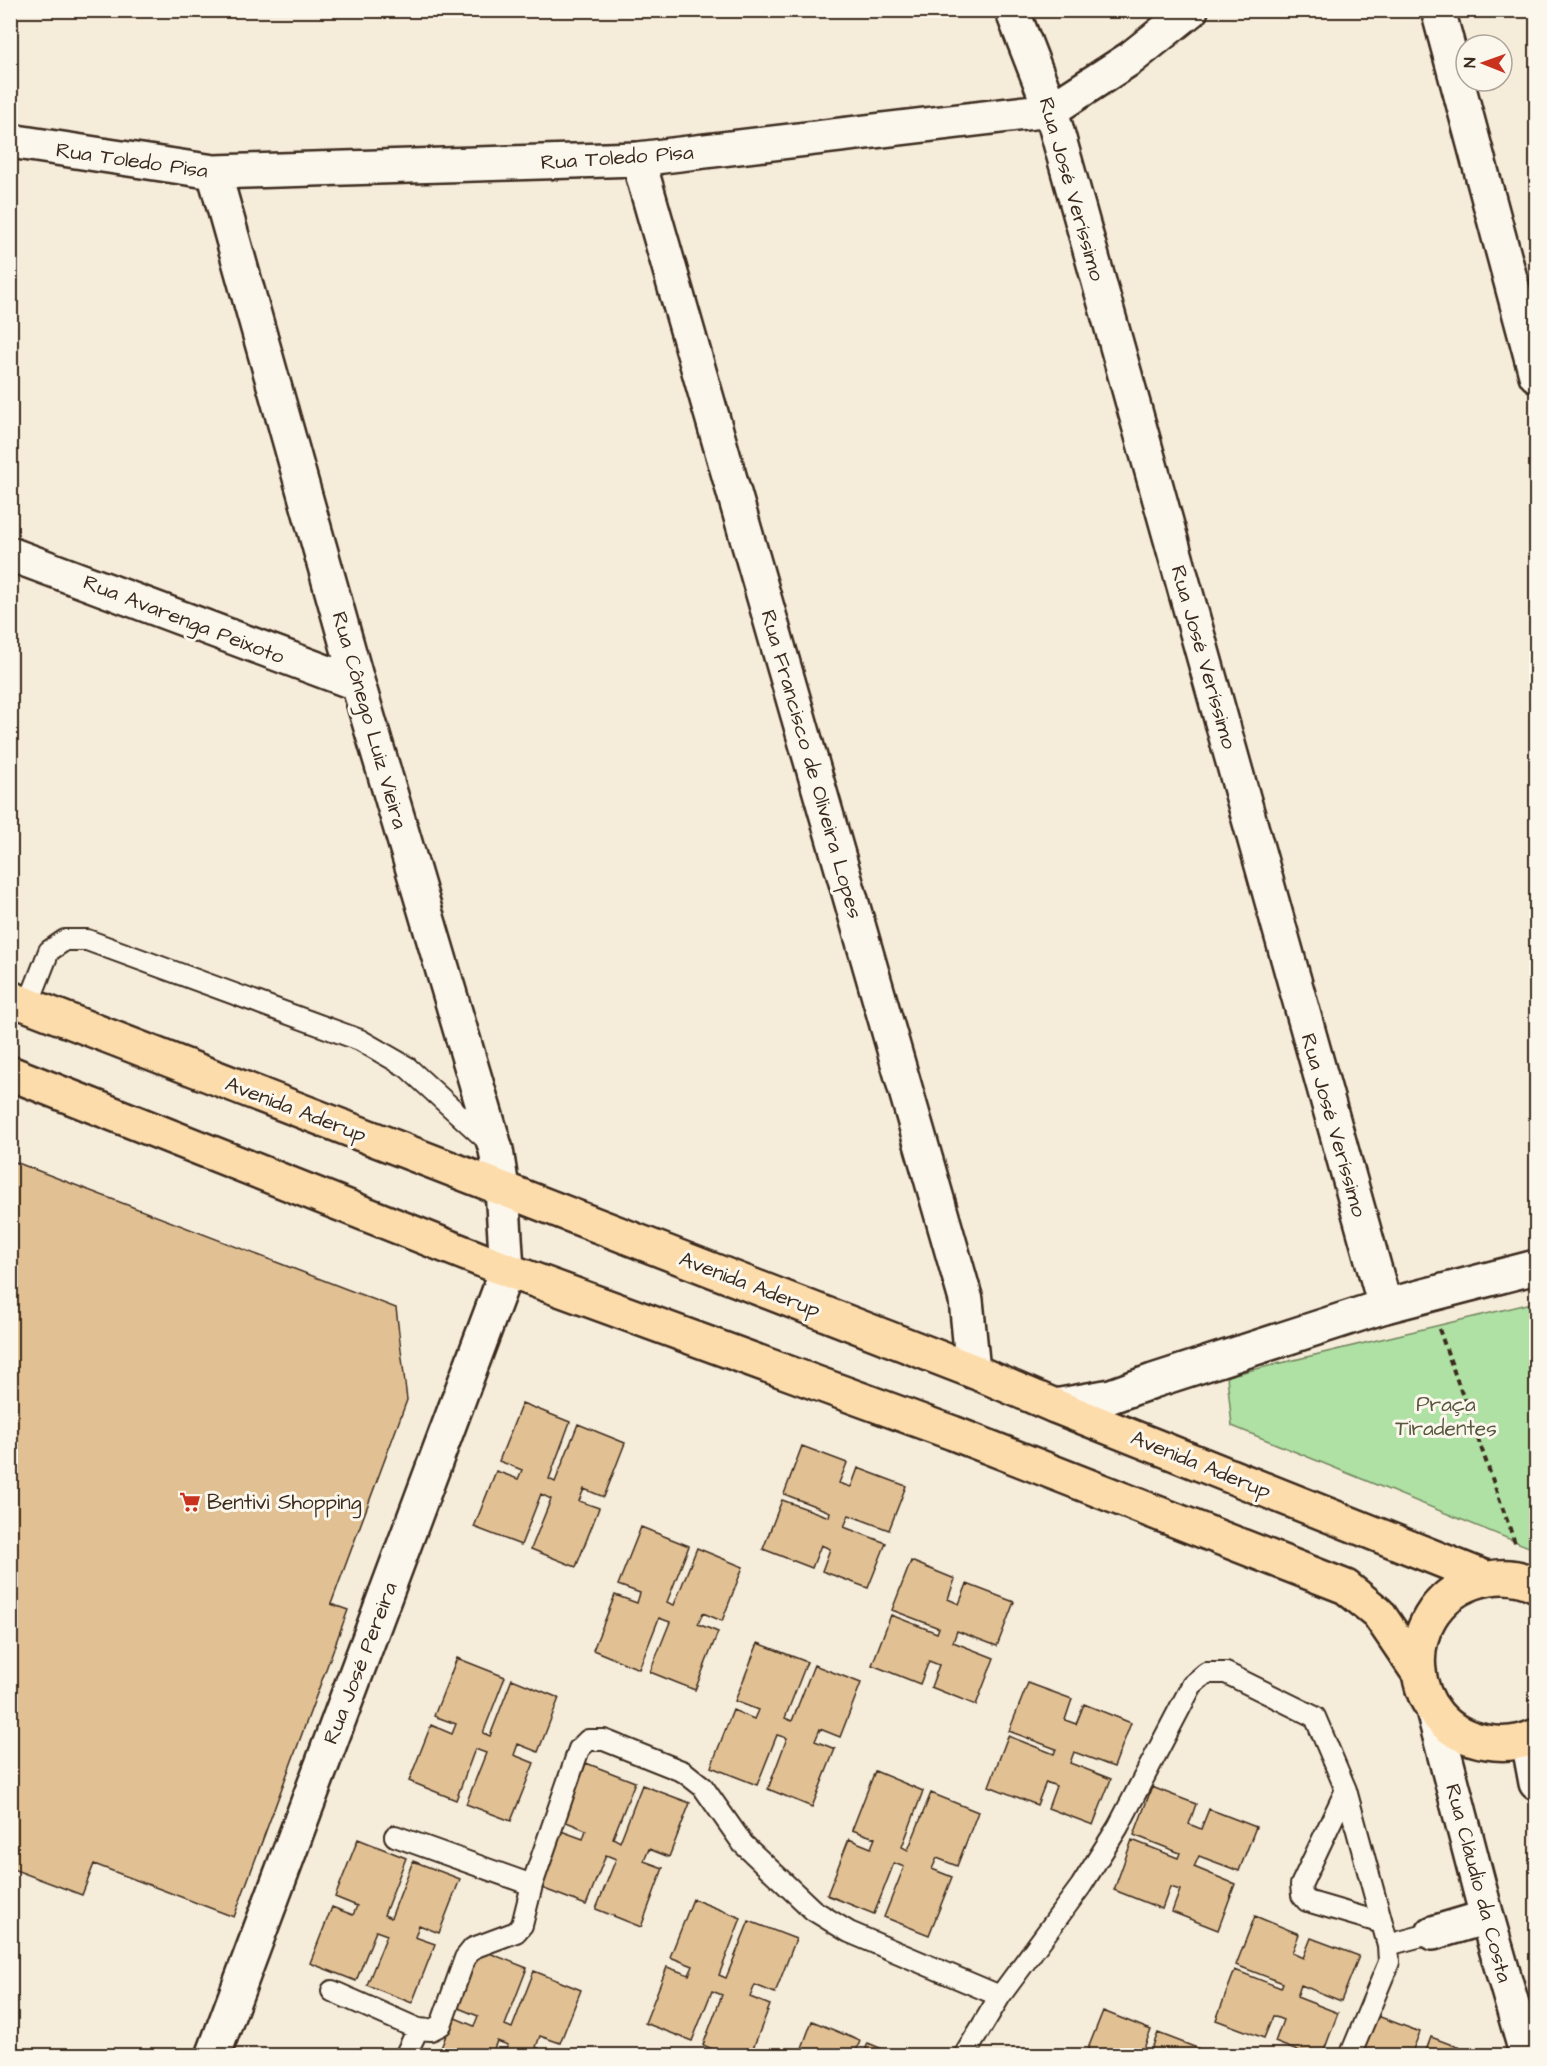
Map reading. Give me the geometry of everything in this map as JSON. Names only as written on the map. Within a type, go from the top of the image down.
[{"type":"main road","name":"Avenida Aderup","points":[[19,1001],[973,1371],[1486,1578]]},
{"type":"main road","name":"Avenida Aderup","points":[[10,1073],[507,1270],[953,1433],[1346,1587],[1378,1613],[1418,1672]]},
{"type":"main road","name":"Avenida Aderup","points":[[1532,1583],[1507,1577],[1486,1578],[1462,1586],[1441,1601],[1426,1622],[1419,1646],[1418,1672],[1423,1691],[1433,1710],[1451,1728],[1475,1740],[1501,1744],[1532,1738]]},
{"type":"street","name":"Rua José Veríssimo","points":[[1012,10],[1051,111],[1385,1306]]},
{"type":"street","name":"Rua Toledo Pisa","points":[[10,141],[214,172],[638,159],[1051,111],[1131,58],[1191,10]]},
{"type":"street","points":[[1438,10],[1536,375]]},
{"type":"street","name":"Rua Francisco de Oliveira Lopes","points":[[638,159],[966,1300],[973,1371]]},
{"type":"street","name":"Rua Cônego Luiz Vieira","points":[[214,172],[358,684],[496,1149],[502,1188],[507,1270]]},
{"type":"street","name":"Rua Avarenga Peixoto","points":[[10,554],[358,684]]},
{"type":"street","points":[[1055,1406],[1111,1396],[1385,1306],[1536,1267]]},
{"type":"street","name":"Rua José Pereira","points":[[213,2055],[507,1270]]},
{"type":"street","name":"Rua Cláudio da Costa","points":[[1433,1710],[1487,1917],[1527,2055]]},
{"type":"street","points":[[1532,1738],[1536,1783]]},
{"type":"street","points":[[1433,1933],[1487,1917]]},
{"type":"lane","points":[[19,1001],[49,951],[65,940],[87,940],[360,1040],[407,1067],[496,1149]]},
{"type":"lane","points":[[964,2055],[1000,1996],[1081,1886],[1118,1827],[1192,1685],[1206,1673],[1226,1673],[1315,1717],[1346,1790],[1388,1945],[1389,1962],[1350,2055]]},
{"type":"lane","points":[[332,1991],[418,2029],[431,2030],[441,2025],[465,1958],[472,1948],[516,1932],[522,1925],[532,1885],[579,1749],[588,1740],[604,1740],[684,1772],[703,1787],[743,1844],[813,1910],[849,1932],[1000,1996]]},
{"type":"lane","points":[[1346,1790],[1301,1885],[1302,1895],[1307,1901],[1382,1923]]},
{"type":"lane","points":[[395,1836],[532,1885]]},
{"type":"lane","points":[[1388,1945],[1433,1933]]},
{"type":"lane","points":[[405,2055],[418,2029]]},
{"type":"path","points":[[1427,1295],[1532,1583]]},
{"type":"green space","name":"Praça Tiradentes","points":[[1536,1302],[1536,1550],[1232,1426],[1227,1376]]},
{"type":"building","name":"Bentivi Shopping","points":[[10,1160],[396,1308],[407,1400],[331,1604],[348,1610],[234,1917],[94,1864],[82,1895],[10,1868]]},
{"type":"building","points":[[522,1403],[570,1422],[549,1479],[555,1482],[578,1424],[625,1443],[604,1497],[584,1489],[579,1501],[599,1508],[576,1567],[531,1549],[551,1499],[541,1494],[521,1545],[474,1527],[496,1471],[518,1479],[522,1470],[499,1461]]},
{"type":"building","points":[[802,1446],[847,1463],[839,1483],[851,1487],[858,1468],[906,1486],[889,1530],[849,1515],[844,1527],[886,1543],[868,1588],[822,1571],[830,1549],[821,1545],[812,1568],[763,1549],[782,1500],[829,1517],[830,1512],[784,1494]]},
{"type":"building","points":[[641,1527],[689,1546],[667,1602],[674,1605],[697,1548],[743,1567],[722,1621],[703,1613],[698,1624],[718,1632],[695,1690],[650,1672],[670,1622],[659,1618],[639,1669],[593,1650],[615,1595],[637,1603],[640,1593],[618,1585]]},
{"type":"building","points":[[911,1561],[955,1579],[948,1599],[959,1604],[967,1584],[1014,1602],[997,1646],[957,1631],[953,1642],[994,1658],[976,1705],[931,1687],[939,1665],[929,1661],[920,1684],[872,1665],[891,1615],[937,1633],[939,1628],[892,1610]]},
{"type":"building","points":[[758,1643],[807,1662],[785,1718],[792,1721],[814,1665],[861,1683],[840,1737],[820,1729],[815,1741],[835,1749],[812,1807],[768,1789],[787,1738],[777,1735],[757,1785],[711,1767],[733,1710],[754,1719],[758,1710],[735,1701]]},
{"type":"building","points":[[457,1658],[505,1677],[483,1733],[490,1736],[512,1679],[559,1698],[538,1752],[518,1744],[514,1755],[534,1763],[511,1821],[466,1804],[486,1753],[475,1749],[456,1800],[409,1781],[431,1725],[452,1734],[456,1724],[434,1716]]},
{"type":"building","points":[[1028,1683],[1072,1699],[1065,1720],[1076,1724],[1084,1704],[1131,1723],[1114,1767],[1074,1752],[1070,1763],[1111,1779],[1093,1825],[1048,1808],[1056,1786],[1046,1782],[1037,1805],[989,1786],[1008,1736],[1054,1754],[1056,1749],[1009,1731]]},
{"type":"building","points":[[586,1763],[635,1782],[613,1838],[620,1842],[642,1785],[690,1803],[669,1857],[649,1849],[644,1861],[663,1868],[641,1927],[596,1909],[616,1859],[606,1855],[586,1905],[539,1887],[561,1831],[583,1839],[586,1830],[564,1821]]},
{"type":"building","points":[[875,1771],[923,1791],[902,1847],[908,1850],[931,1793],[978,1812],[957,1866],[937,1858],[932,1869],[952,1877],[929,1935],[884,1917],[904,1867],[894,1863],[874,1914],[827,1895],[849,1839],[871,1848],[875,1838],[852,1830]]},
{"type":"building","points":[[1152,1787],[1196,1804],[1189,1824],[1201,1829],[1209,1809],[1256,1827],[1239,1871],[1199,1856],[1194,1867],[1235,1884],[1218,1930],[1172,1912],[1180,1890],[1170,1887],[1162,1909],[1114,1890],[1132,1840],[1178,1858],[1180,1853],[1134,1835]]},
{"type":"building","points":[[358,1839],[406,1858],[384,1915],[391,1918],[413,1861],[460,1879],[439,1933],[419,1925],[415,1937],[435,1944],[412,2003],[367,1985],[387,1935],[376,1931],[356,1981],[310,1963],[332,1907],[353,1915],[357,1906],[335,1897]]},
{"type":"building","points":[[693,1899],[741,1918],[719,1975],[726,1978],[749,1921],[796,1939],[775,1993],[755,1985],[750,1997],[770,2005],[750,2056],[729,2056],[703,2045],[722,1995],[712,1991],[692,2041],[645,2023],[667,1967],[689,1975],[693,1966],[670,1957]]},
{"type":"building","points":[[1255,1916],[1299,1934],[1292,1953],[1303,1958],[1311,1938],[1359,1956],[1341,2001],[1301,1985],[1297,1997],[1338,2013],[1322,2056],[1310,2056],[1275,2042],[1283,2020],[1273,2016],[1264,2038],[1216,2020],[1235,1970],[1281,1988],[1283,1983],[1236,1965]]},
{"type":"building","points":[[479,1949],[527,1968],[505,2025],[512,2028],[534,1971],[581,1990],[560,2043],[540,2036],[536,2047],[555,2056],[503,2056],[508,2045],[497,2041],[491,2056],[438,2056],[453,2017],[474,2026],[478,2016],[456,2007]]},
{"type":"building","points":[[1103,2011],[1151,2030],[1141,2056],[1085,2056]]},
{"type":"building","points":[[1375,2015],[1420,2032],[1412,2052],[1421,2056],[1360,2056]]},
{"type":"building","points":[[812,2021],[860,2041],[854,2056],[799,2056]]},
{"type":"building","points":[[1158,2033],[1205,2051],[1204,2056],[1149,2056]]},
{"type":"building","points":[[1431,2037],[1479,2055],[1479,2056],[1424,2056]]},
{"type":"building","points":[[868,2043],[899,2056],[863,2056]]},
{"type":"place","name":"Bentivi Shopping","points":[[190,1502]]}]
